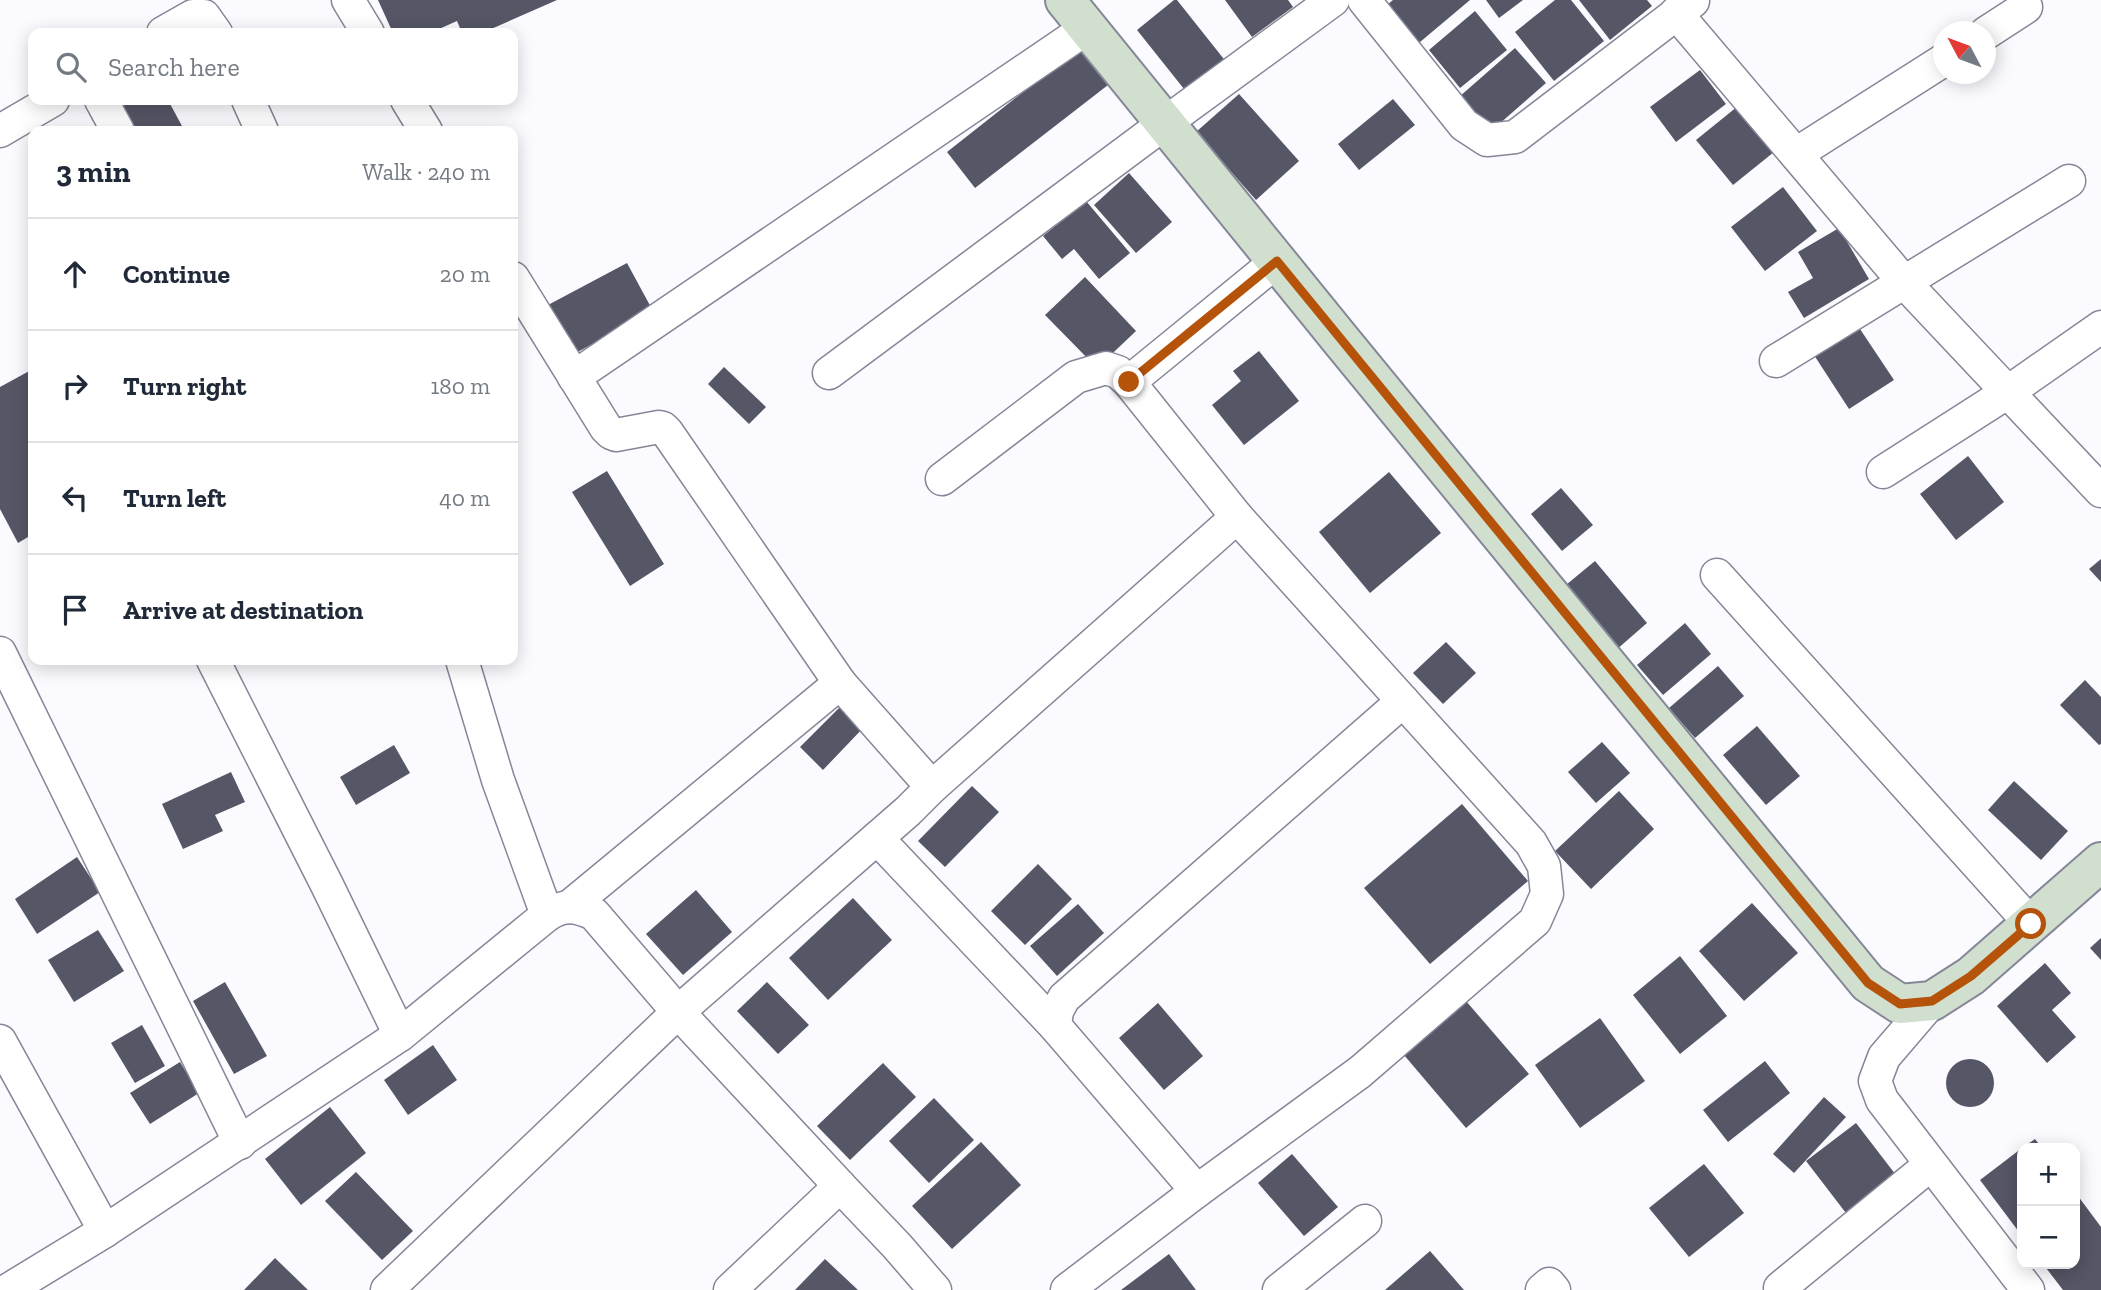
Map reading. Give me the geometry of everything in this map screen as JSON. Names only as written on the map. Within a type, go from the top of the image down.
[{"type":"street","points":[[348,0],[365,28]]},
{"type":"street","points":[[829,373],[1334,0]]},
{"type":"street","points":[[1364,0],[1464,125],[1487,140],[1515,137],[1685,7],[1797,154],[1904,282],[2101,491]]},
{"type":"street","points":[[1996,26],[2026,7]]},
{"type":"street","points":[[574,377],[1076,14],[1868,983],[1900,1004],[1932,1001]]},
{"type":"street","points":[[172,28],[193,16],[204,16],[212,28]]},
{"type":"street","points":[[1797,154],[1933,67]]},
{"type":"street","points":[[0,131],[44,105]]},
{"type":"street","points":[[104,105],[115,126]]},
{"type":"street","points":[[250,105],[260,126]]},
{"type":"street","points":[[410,105],[423,126]]},
{"type":"street","points":[[1776,361],[2069,181]]},
{"type":"street","points":[[1129,382],[1277,261]]},
{"type":"street","points":[[518,286],[611,433],[623,435],[659,427],[667,432],[840,683],[932,787]]},
{"type":"street","points":[[1883,472],[2101,327]]},
{"type":"street","points":[[942,479],[1076,377],[1106,368],[1118,372],[1129,382],[1237,517],[1531,843],[1544,866],[1547,894],[1535,921],[1360,1072],[1067,1290]]},
{"type":"street","points":[[387,1290],[678,1012],[1237,517]]},
{"type":"street","points":[[1717,575],[2031,924]]},
{"type":"street","points":[[0,653],[240,1143]]},
{"type":"street","points":[[216,665],[400,1035]]},
{"type":"street","points":[[464,665],[498,780],[558,911]]},
{"type":"street","points":[[8,1290],[105,1231],[400,1035],[840,683]]},
{"type":"street","points":[[1055,1026],[1057,1011],[1064,998],[1403,701]]},
{"type":"street","points":[[877,838],[1055,1026],[1197,1191]]},
{"type":"street","points":[[2028,1290],[1882,1100],[1875,1081],[1884,1057],[1932,1001],[1971,976],[2101,862]]},
{"type":"street","points":[[558,911],[594,914],[678,1012],[935,1290]]},
{"type":"street","points":[[0,1041],[105,1231]]},
{"type":"street","points":[[1780,1289],[1930,1165]]},
{"type":"street","points":[[730,1290],[840,1186]]},
{"type":"street","points":[[1279,1290],[1365,1221]]},
{"type":"street","points":[[1542,1290],[1549,1284],[1554,1290]]},
{"type":"building","points":[[378,0],[557,0],[493,28],[460,28],[457,21],[441,28],[391,28]]},
{"type":"building","points":[[1177,0],[1227,63],[1188,94],[1137,30]]},
{"type":"building","points":[[1225,0],[1288,0],[1293,7],[1252,37]]},
{"type":"building","points":[[1393,0],[1470,0],[1407,53],[1376,14]]},
{"type":"building","points":[[1486,0],[1523,0],[1499,18]]},
{"type":"building","points":[[1555,0],[1571,0],[1604,41],[1554,81],[1515,32]]},
{"type":"building","points":[[1579,0],[1647,0],[1652,6],[1610,40]]},
{"type":"building","points":[[1475,11],[1507,50],[1460,88],[1429,50]]},
{"type":"building","points":[[1079,48],[1108,85],[975,188],[947,152]]},
{"type":"building","points":[[1515,48],[1546,83],[1490,132],[1459,97]]},
{"type":"building","points":[[1700,70],[1726,104],[1676,142],[1650,107]]},
{"type":"building","points":[[1239,94],[1299,161],[1256,200],[1196,132]]},
{"type":"building","points":[[1393,99],[1415,125],[1359,170],[1338,144]]},
{"type":"building","points":[[125,105],[171,105],[182,126],[126,126],[117,109]]},
{"type":"building","points":[[1738,106],[1774,152],[1733,185],[1696,140]]},
{"type":"building","points":[[1129,173],[1172,222],[1136,253],[1094,205]]},
{"type":"building","points":[[1783,187],[1817,231],[1765,271],[1731,227]]},
{"type":"building","points":[[1086,201],[1130,253],[1099,279],[1074,249],[1062,259],[1043,236]]},
{"type":"building","points":[[1839,228],[1869,279],[1804,318],[1788,292],[1813,278],[1798,252]]},
{"type":"building","points":[[627,263],[653,311],[574,354],[548,305]]},
{"type":"building","points":[[1085,277],[1136,331],[1097,368],[1045,315]]},
{"type":"building","points":[[1858,326],[1894,380],[1849,409],[1814,355]]},
{"type":"building","points":[[1259,351],[1299,401],[1244,445],[1212,405],[1241,381],[1233,371]]},
{"type":"building","points":[[724,367],[766,407],[749,424],[708,384]]},
{"type":"building","points":[[28,372],[28,537],[18,543],[0,509],[0,387]]},
{"type":"building","points":[[1968,456],[2004,502],[1956,540],[1920,494]]},
{"type":"building","points":[[607,471],[664,564],[630,586],[572,492]]},
{"type":"building","points":[[1389,472],[1441,533],[1370,593],[1319,532]]},
{"type":"building","points":[[1561,488],[1593,525],[1562,551],[1531,514]]},
{"type":"building","points":[[2101,559],[2101,582],[2089,569]]},
{"type":"building","points":[[1595,561],[1647,623],[1608,657],[1555,594]]},
{"type":"building","points":[[1685,623],[1711,654],[1663,695],[1637,665]]},
{"type":"building","points":[[1446,642],[1476,673],[1443,704],[1413,673]]},
{"type":"building","points":[[1718,666],[1744,696],[1695,738],[1669,708]]},
{"type":"building","points":[[2085,680],[2101,697],[2099,745],[2060,705]]},
{"type":"building","points":[[844,703],[866,725],[823,770],[800,747]]},
{"type":"building","points":[[1757,726],[1800,776],[1766,805],[1723,755]]},
{"type":"building","points":[[1602,742],[1630,773],[1596,803],[1568,772]]},
{"type":"building","points":[[394,745],[410,773],[356,805],[340,777]]},
{"type":"building","points":[[231,772],[245,802],[215,815],[223,831],[183,849],[162,804]]},
{"type":"building","points":[[2014,781],[2068,831],[2041,860],[1988,810]]},
{"type":"building","points":[[972,786],[999,812],[945,867],[918,841]]},
{"type":"building","points":[[1619,791],[1654,829],[1591,889],[1555,851]]},
{"type":"building","points":[[1462,804],[1528,881],[1430,964],[1364,888]]},
{"type":"building","points":[[77,857],[100,892],[37,934],[15,899]]},
{"type":"building","points":[[1038,864],[1072,899],[1025,945],[991,911]]},
{"type":"building","points":[[696,890],[732,932],[683,975],[646,934]]},
{"type":"building","points":[[853,898],[892,940],[828,1000],[789,958]]},
{"type":"building","points":[[1752,903],[1798,953],[1744,1001],[1699,951]]},
{"type":"building","points":[[1078,904],[1104,933],[1057,976],[1030,946]]},
{"type":"building","points":[[98,930],[124,971],[74,1002],[48,960]]},
{"type":"building","points":[[2101,938],[2101,960],[2090,948]]},
{"type":"building","points":[[1680,956],[1727,1016],[1680,1054],[1633,995]]},
{"type":"building","points":[[2045,963],[2071,993],[2052,1010],[2076,1037],[2047,1063],[1997,1006]]},
{"type":"building","points":[[225,982],[267,1056],[234,1074],[193,1001]]},
{"type":"building","points":[[767,982],[809,1025],[778,1054],[737,1011]]},
{"type":"building","points":[[1466,1001],[1529,1074],[1466,1128],[1404,1055]]},
{"type":"building","points":[[1158,1003],[1203,1056],[1164,1090],[1119,1038]]},
{"type":"building","points":[[1600,1018],[1645,1081],[1580,1128],[1535,1065]]},
{"type":"building","points":[[142,1025],[165,1066],[135,1083],[111,1043]]},
{"type":"building","points":[[433,1045],[457,1080],[408,1115],[384,1080]]},
{"type":"building","points":[[1970,1059],[1987,1066],[1994,1083],[1987,1100],[1970,1107],[1953,1100],[1946,1083],[1953,1066]]},
{"type":"building","points":[[1765,1061],[1790,1093],[1728,1142],[1703,1110]]},
{"type":"building","points":[[180,1062],[199,1093],[150,1124],[130,1093]]},
{"type":"building","points":[[883,1063],[916,1097],[850,1160],[817,1126]]},
{"type":"building","points":[[1824,1097],[1846,1117],[1794,1173],[1773,1154]]},
{"type":"building","points":[[934,1098],[974,1140],[929,1183],[889,1141]]},
{"type":"building","points":[[330,1107],[366,1153],[301,1205],[265,1159]]},
{"type":"building","points":[[1856,1123],[1899,1179],[1849,1217],[1806,1161]]},
{"type":"building","points":[[981,1142],[1021,1185],[952,1249],[912,1206]]},
{"type":"building","points":[[2017,1152],[2017,1229],[1980,1180]]},
{"type":"building","points":[[1292,1154],[1338,1207],[1304,1236],[1258,1183]]},
{"type":"building","points":[[1704,1164],[1744,1213],[1689,1257],[1649,1208]]},
{"type":"building","points":[[356,1172],[413,1231],[382,1260],[325,1201]]},
{"type":"building","points":[[2080,1199],[2101,1227],[2101,1290],[2063,1290],[2047,1269],[2080,1269]]},
{"type":"building","points":[[1430,1251],[1464,1290],[1385,1290]]},
{"type":"building","points":[[1169,1254],[1196,1290],[1121,1290]]},
{"type":"building","points":[[275,1258],[308,1290],[244,1290]]},
{"type":"building","points":[[825,1259],[858,1290],[795,1290]]},
{"type":"route","points":[[1129,382],[1277,261],[1868,983],[1900,1004],[1932,1001],[1971,976],[2031,924]]}]
